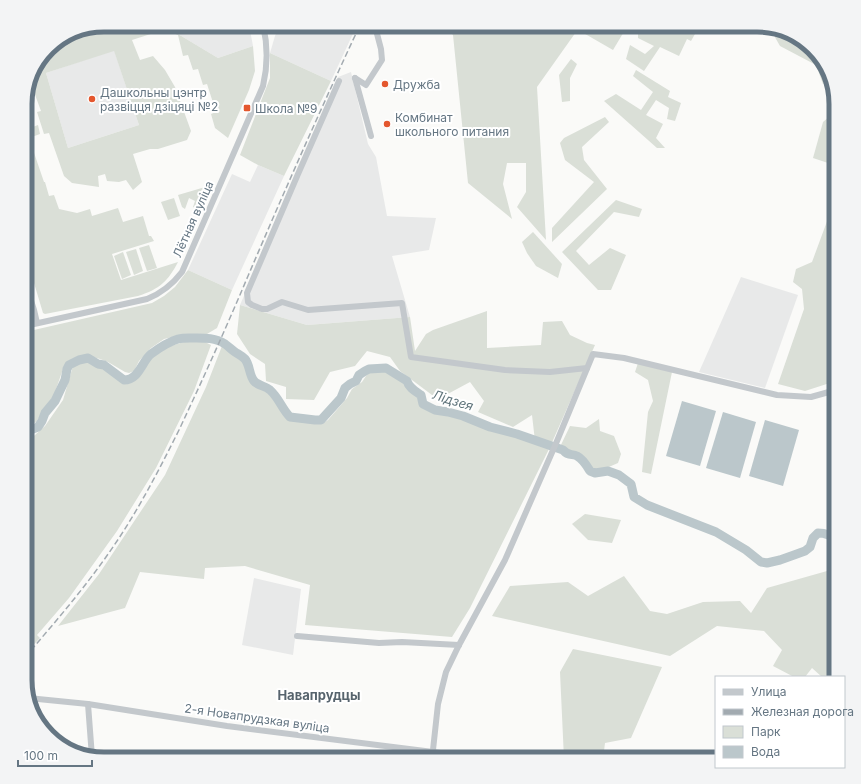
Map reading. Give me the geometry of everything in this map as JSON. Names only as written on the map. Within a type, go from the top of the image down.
[{"type":"street","name":"Лётная вуліца","points":[[32,324],[147,299],[164,290],[178,276],[184,266],[263,86],[267,62],[264,32]]},
{"type":"street","points":[[371,136],[355,78],[366,85],[382,60],[377,32]]},
{"type":"street","points":[[339,81],[247,293],[248,302],[262,309],[282,302],[308,310],[402,303],[411,357],[505,370],[550,372],[587,368]]},
{"type":"street","points":[[32,304],[37,323]]},
{"type":"street","points":[[433,752],[438,704],[446,672],[505,560],[593,354],[624,358],[777,395],[810,397],[829,392]]},
{"type":"street","points":[[297,636],[379,643],[402,642],[459,645]]},
{"type":"street","name":"2-я Новапрудзкая вуліца","points":[[35,699],[88,704],[227,726],[433,752]]},
{"type":"street","points":[[88,704],[92,751]]},
{"type":"shaded area","points":[[174,32],[250,32],[253,46],[218,58]]},
{"type":"shaded area","points":[[277,32],[354,32],[331,81],[270,53]]},
{"type":"shaded area","name":"Дашкольны цэнтр развіцця дзіцяці №2","points":[[114,50],[139,125],[68,148],[46,73]]},
{"type":"shaded area","points":[[351,72],[368,144],[376,157],[387,216],[436,218],[429,250],[392,256],[410,317],[307,325],[240,305],[338,77]]},
{"type":"shaded area","points":[[258,165],[284,176],[232,290],[188,270],[232,174],[250,182]]},
{"type":"shaded area","points":[[741,277],[798,295],[765,388],[699,372]]},
{"type":"shaded area","name":"Навапрудцы","points":[[254,578],[301,589],[293,655],[242,645]]},
{"type":"green space","points":[[104,32],[157,32],[132,40],[140,60],[153,56],[165,70],[175,87],[191,131],[187,140],[158,149],[150,149],[133,154],[142,182],[133,190],[126,180],[119,182],[107,181],[105,174],[98,176],[99,187],[72,183],[64,176],[49,133],[44,134],[37,112],[41,111],[34,92],[34,85],[37,76],[44,64],[53,53],[72,39],[85,34]],"holes":[[[114,51],[139,125],[68,148],[46,73]]]},
{"type":"green space","points":[[170,32],[178,34],[218,58],[253,46],[255,71],[249,90],[228,138],[215,128],[211,114],[216,112],[207,84],[203,85],[198,69],[193,70],[188,55],[183,56],[178,35]]},
{"type":"green space","points":[[450,32],[576,32],[537,87],[546,240],[517,207],[526,192],[526,163],[507,163],[503,184],[512,219],[468,183],[453,35]]},
{"type":"green space","points":[[582,32],[624,32],[613,50]]},
{"type":"green space","points":[[638,32],[692,32],[695,34],[691,41],[687,39],[679,56],[660,47],[644,71],[626,59],[630,45],[645,54],[654,46],[638,38]]},
{"type":"green space","points":[[773,34],[789,39],[808,53],[817,64],[827,84],[823,84],[816,65],[780,46]]},
{"type":"green space","points":[[270,53],[331,81],[284,176],[258,165],[240,155],[270,78]]},
{"type":"green space","points":[[571,59],[577,64],[570,78],[570,101],[562,102],[559,75]]},
{"type":"green space","points":[[636,70],[670,91],[668,97],[681,103],[675,121],[667,119],[669,108],[656,100],[646,115],[663,124],[656,138],[665,148],[657,148],[604,101],[616,94],[641,110],[653,92],[633,76]]},
{"type":"green space","points":[[605,117],[609,122],[582,147],[584,160],[607,189],[552,242],[552,228],[594,182],[565,160],[560,143],[564,138]]},
{"type":"green space","points":[[829,117],[829,163],[813,158],[823,122]]},
{"type":"green space","points":[[38,125],[40,134],[32,137],[32,127]]},
{"type":"green space","points":[[32,147],[49,196],[54,195],[59,209],[77,213],[90,209],[92,216],[118,208],[123,222],[143,216],[149,236],[151,236],[154,241],[112,254],[121,280],[178,262],[171,274],[162,284],[146,293],[138,296],[45,314],[43,313],[32,276]]},
{"type":"green space","points":[[212,185],[202,210],[193,207],[195,201],[189,198],[185,209],[182,207],[178,195]]},
{"type":"green space","points":[[174,198],[180,216],[168,220],[161,202]]},
{"type":"green space","points":[[616,200],[642,209],[639,217],[614,212],[576,251],[589,265],[610,248],[626,255],[611,290],[598,290],[562,252]]},
{"type":"green space","points":[[829,216],[829,383],[805,391],[778,384],[804,309],[802,289],[793,282],[796,269],[812,262]]},
{"type":"green space","points":[[533,232],[562,264],[558,278],[536,266],[527,253],[522,242]]},
{"type":"green space","points":[[149,245],[157,268],[147,271],[139,248]]},
{"type":"green space","points":[[136,249],[143,271],[134,275],[126,252]]},
{"type":"green space","points":[[123,252],[131,275],[122,279],[114,256]]},
{"type":"green space","points":[[188,270],[232,290],[217,328],[207,334],[181,335],[164,339],[151,348],[139,361],[134,371],[129,373],[108,362],[89,356],[81,356],[69,361],[63,369],[54,395],[36,422],[32,424],[32,330],[152,303],[175,287]]},
{"type":"green space","points":[[240,305],[307,325],[410,317],[415,351],[426,334],[433,330],[487,311],[487,348],[541,345],[543,322],[562,321],[570,335],[595,345],[550,447],[470,608],[452,637],[305,625],[310,585],[245,566],[205,568],[204,579],[140,572],[125,608],[58,626],[99,574],[165,475],[206,387],[222,346],[242,358],[255,382],[267,389],[277,398],[284,412],[289,418],[323,423],[328,420],[347,398],[352,389],[362,382],[368,373],[391,371],[404,380],[411,390],[419,395],[422,404],[427,409],[449,413],[490,429],[535,441],[532,415],[513,427],[478,412],[484,401],[470,382],[444,396],[432,395],[400,371],[390,357],[367,351],[355,366],[330,372],[314,400],[286,399],[286,387],[266,381],[265,364],[250,354],[237,334]]},
{"type":"green space","points":[[203,341],[211,345],[194,391],[156,468],[117,531],[69,598],[37,635],[40,638],[32,647],[32,438],[45,426],[63,400],[73,366],[82,361],[87,362],[97,365],[112,375],[125,381],[139,376],[156,353],[167,347],[184,342]]},
{"type":"green space","points":[[638,363],[672,372],[651,474],[642,472],[648,412],[653,401],[648,380],[635,372]]},
{"type":"green space","points":[[599,419],[600,431],[614,436],[621,454],[618,463],[595,473],[590,471],[587,465],[577,455],[566,454],[563,450],[559,449],[570,426],[586,428]]},
{"type":"green space","points":[[585,514],[621,520],[612,543],[588,540],[572,524]]},
{"type":"green space","points":[[829,571],[829,676],[821,676],[812,668],[806,676],[792,676],[773,666],[782,650],[764,631],[717,626],[670,656],[492,616],[510,586],[568,582],[588,596],[624,576],[650,611],[667,614],[703,602],[740,601],[751,613],[767,588]]},
{"type":"green space","points":[[573,649],[662,667],[631,738],[605,743],[604,752],[564,752],[560,672]]},
{"type":"water","points":[[682,401],[716,411],[700,466],[666,456]]},
{"type":"water","points":[[723,412],[756,422],[740,478],[706,468]]},
{"type":"water","points":[[765,420],[799,430],[783,486],[749,476]]},
{"type":"waterway","name":"Лідзея","points":[[32,429],[38,427],[45,413],[55,401],[65,380],[69,365],[79,360],[88,358],[98,364],[104,365],[124,380],[137,374],[148,357],[167,343],[181,338],[208,338],[225,344],[245,359],[254,381],[270,390],[276,396],[290,417],[321,420],[341,398],[345,388],[356,381],[359,375],[369,369],[386,368],[407,381],[414,391],[421,395],[423,404],[435,410],[463,416],[490,427],[517,434],[563,450],[569,454],[579,457],[590,471],[595,473],[608,471],[619,475],[631,484],[634,497],[647,505],[716,532],[746,550],[761,562],[767,563],[780,560],[805,551],[810,547],[813,538],[818,533],[829,536]]},
{"type":"railway","points":[[32,649],[99,567],[121,535],[159,470],[206,373],[275,213],[357,32]]},
{"type":"place","name":"Дружба","points":[[385,84]]},
{"type":"place","name":"Дашкольны цэнтр развіцця дзіцяці №2","points":[[92,99]]},
{"type":"place","name":"Школа №9","points":[[247,108]]},
{"type":"place","name":"Комбинат школьного питания","points":[[387,124]]},
{"type":"district","name":"Навапрудцы","points":[[319,695]]}]
